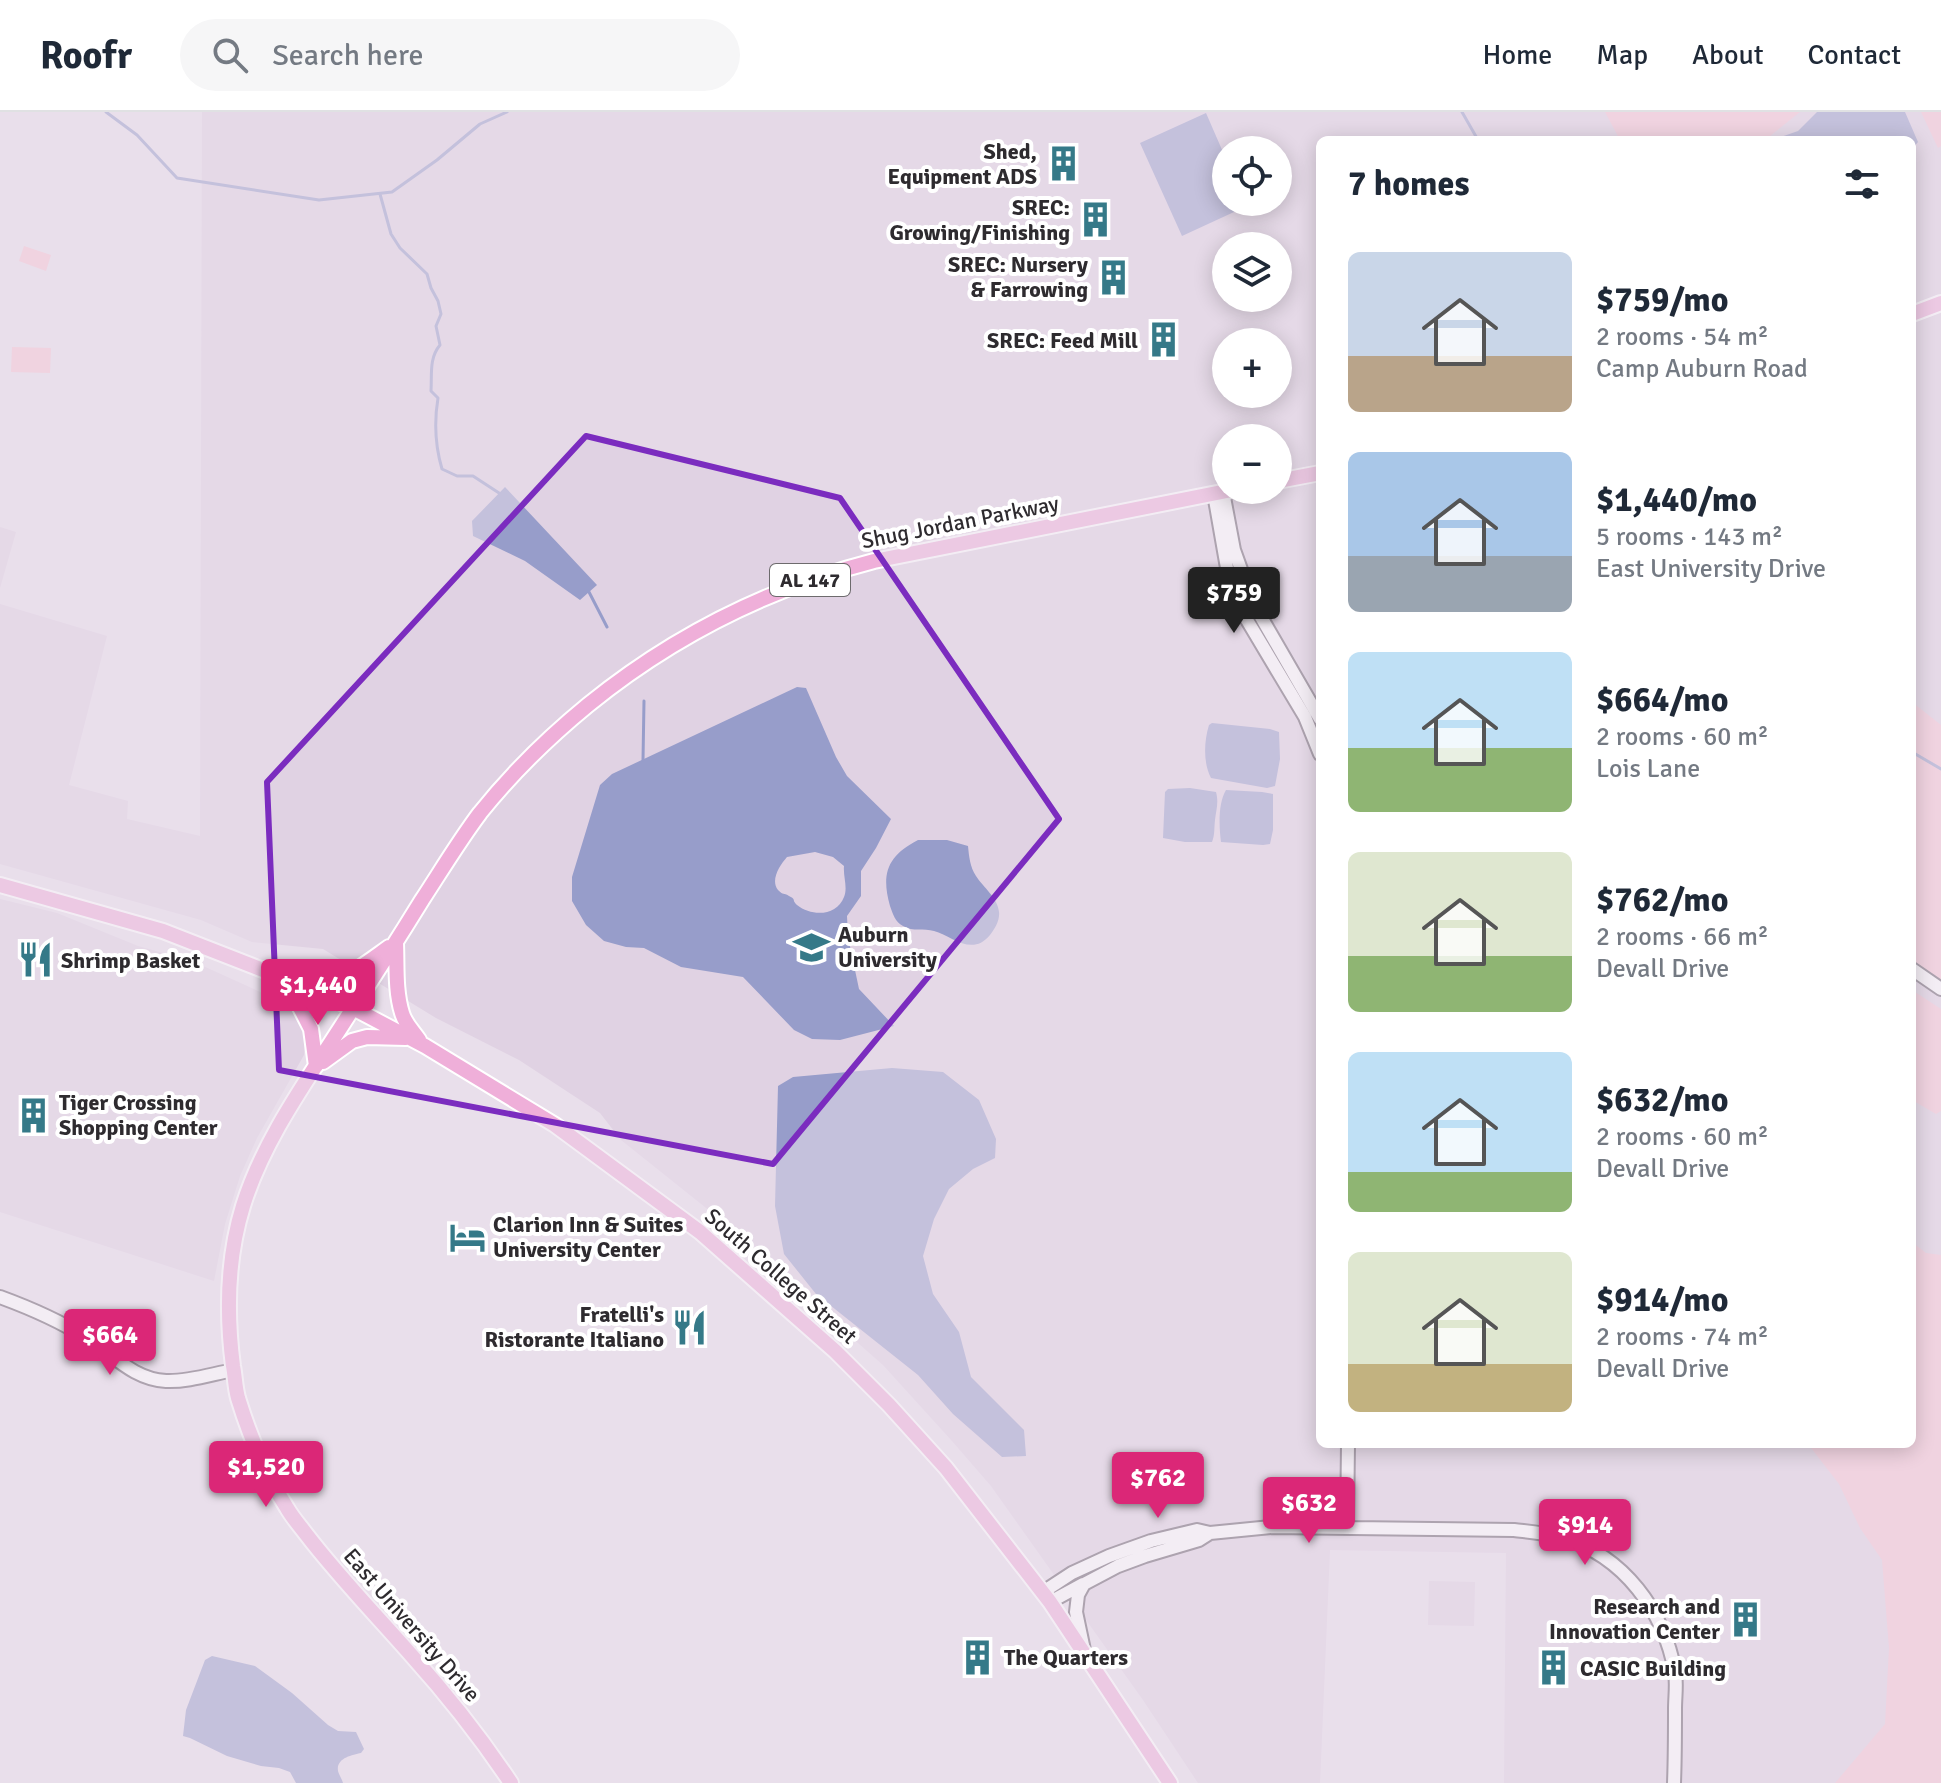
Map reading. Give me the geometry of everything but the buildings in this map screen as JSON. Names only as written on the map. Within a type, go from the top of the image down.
[{"type":"main road","points":[[1916,312],[1941,303]]},
{"type":"main road","points":[[1292,478],[1316,474]]},
{"type":"main road","name":"Shug Jordan Parkway","points":[[353,1008],[449,858],[508,781],[587,706],[657,654],[751,603],[853,566],[1212,494]]},
{"type":"main road","name":"South College Street","points":[[0,885],[163,931],[353,1008],[425,1046],[555,1125],[700,1232],[835,1351],[946,1468],[1084,1650],[1170,1783]]},
{"type":"main road","points":[[396,942],[348,975],[332,980],[286,980],[311,1029],[316,1066],[352,1041],[367,1037],[409,1038]]},
{"type":"main road","points":[[396,942],[401,1012],[425,1046]]},
{"type":"main road","name":"East University Drive","points":[[353,1008],[270,1143],[255,1172],[235,1234],[230,1265],[228,1330],[237,1393],[257,1454],[288,1510],[327,1561],[455,1706],[511,1783]]},
{"type":"street","points":[[1224,504],[1227,568],[1236,596],[1305,717],[1316,744]]},
{"type":"street","points":[[1225,504],[1234,550],[1253,603],[1316,712]]},
{"type":"street","points":[[1916,972],[1941,989]]},
{"type":"street","points":[[0,1297],[51,1317],[141,1376],[179,1381],[234,1370]]},
{"type":"street","points":[[1347,1528],[1348,1448]]},
{"type":"street","points":[[1046,1597],[1072,1573],[1109,1556],[1197,1530],[1210,1533],[1264,1527],[1514,1530],[1571,1541],[1607,1559],[1622,1571],[1643,1594],[1662,1628],[1675,1674],[1674,1783]]},
{"type":"street","points":[[1046,1597],[1084,1584],[1118,1566],[1199,1540],[1210,1533]]},
{"type":"street","points":[[1084,1584],[1078,1595],[1076,1612],[1084,1650]]},
{"type":"highlighted area","points":[[586,436],[840,498],[1059,819],[773,1164],[279,1070],[267,782]]},
{"type":"shaded area","name":"Auburn University","points":[[202,112],[1941,112],[1941,1783],[1504,1783],[1506,1553],[1330,1550],[1320,1783],[1198,1783],[991,1486],[952,1441],[883,1365],[780,1267],[621,1140],[600,1113],[519,1060],[436,1018],[323,949],[252,942],[201,920],[0,864],[0,604],[107,636],[69,785],[128,801],[127,819],[200,836]]},
{"type":"shaded area","points":[[1605,112],[1800,112],[1770,136],[1618,136]]},
{"type":"shaded area","points":[[1921,112],[1941,112],[1941,146],[1938,148]]},
{"type":"shaded area","points":[[24,246],[51,255],[46,271],[19,261]]},
{"type":"shaded area","points":[[12,347],[51,348],[50,373],[11,372]]},
{"type":"shaded area","points":[[0,527],[16,532],[0,588]]},
{"type":"shaded area","points":[[1916,705],[1941,725],[1941,986],[1916,968]]},
{"type":"shaded area","points":[[0,899],[57,913],[138,946],[192,961],[291,1006],[301,1021],[305,1037],[304,1055],[257,1138],[240,1176],[225,1224],[214,1281],[0,1212]]},
{"type":"shaded area","points":[[1916,993],[1941,1009],[1941,1111],[1936,1114],[1916,1102]]},
{"type":"shaded area","points":[[1916,1245],[1926,1253],[1941,1255],[1941,1783],[1835,1783],[1885,1724],[1889,1648],[1882,1560],[1860,1528],[1839,1484],[1811,1448],[1916,1448]]},
{"type":"shaded area","points":[[1429,1581],[1475,1582],[1474,1626],[1428,1625]]},
{"type":"water","points":[[1817,112],[1905,112],[1915,136],[1784,136],[1798,131]]},
{"type":"water","points":[[1206,113],[1216,136],[1212,136],[1212,216],[1225,216],[1182,236],[1140,143]]},
{"type":"water","points":[[505,487],[597,585],[580,600],[525,561],[473,536],[472,521]]},
{"type":"water","points":[[797,687],[806,688],[847,776],[891,819],[861,871],[861,896],[847,916],[848,937],[859,989],[894,1026],[840,1040],[812,1039],[794,1030],[743,977],[681,967],[644,948],[604,941],[586,925],[572,901],[572,877],[600,785],[612,774]],"holes":[[[815,852],[833,857],[844,866],[846,889],[836,908],[824,913],[803,909],[776,886],[777,873],[787,857]]]},
{"type":"water","points":[[1212,723],[1279,732],[1280,759],[1275,786],[1267,788],[1211,778],[1205,752],[1207,731]]},
{"type":"water","points":[[1168,789],[1216,792],[1212,842],[1163,838],[1165,792]]},
{"type":"water","points":[[1226,790],[1273,794],[1270,844],[1221,842],[1220,808]]},
{"type":"water","points":[[918,840],[947,840],[968,846],[974,873],[993,897],[999,912],[995,927],[983,941],[969,945],[934,931],[907,928],[896,920],[887,895],[889,867],[899,853]]},
{"type":"water","points":[[892,1068],[943,1072],[979,1100],[996,1139],[995,1158],[973,1169],[949,1189],[934,1219],[923,1256],[933,1294],[959,1332],[971,1377],[1024,1430],[1026,1456],[1002,1457],[953,1414],[918,1375],[816,1294],[784,1254],[775,1206],[778,1086],[793,1077]]},
{"type":"water","points":[[212,1656],[255,1666],[328,1725],[338,1731],[356,1732],[364,1749],[339,1763],[338,1771],[343,1783],[296,1783],[290,1772],[227,1756],[183,1736],[186,1710],[205,1660]]},
{"type":"waterway","points":[[106,112],[137,135],[177,178],[319,200],[392,192],[480,124],[507,112]]},
{"type":"waterway","points":[[1462,112],[1476,136]]},
{"type":"waterway","points":[[380,194],[391,234],[400,248],[427,274],[441,314],[436,326],[440,345],[433,361],[431,391],[438,398],[436,434],[442,469],[457,476],[473,476],[499,493]]},
{"type":"waterway","points":[[589,592],[607,627]]},
{"type":"waterway","points":[[643,760],[644,701]]},
{"type":"waterway","points":[[1916,754],[1941,769]]},
{"type":"place","name":"Shed, Equipment ADS","points":[[1063,164]]},
{"type":"place","name":"SREC: Growing/Finishing","points":[[1096,220]]},
{"type":"place","name":"SREC: Nursery & Farrowing","points":[[1114,277]]},
{"type":"place","name":"SREC: Feed Mill","points":[[1164,340]]},
{"type":"place","name":"Auburn University","points":[[812,947]]},
{"type":"place","name":"Shrimp Basket","points":[[35,960]]},
{"type":"place","name":"Tiger Crossing Shopping Center","points":[[33,1115]]},
{"type":"place","name":"Clarion Inn & Suites University Center","points":[[467,1237]]},
{"type":"place","name":"Fratelli's Ristorante Italiano","points":[[690,1327]]},
{"type":"place","name":"Research and Innovation Center","points":[[1746,1619]]},
{"type":"place","name":"The Quarters","points":[[978,1657]]},
{"type":"place","name":"CASIC Building","points":[[1554,1668]]}]
